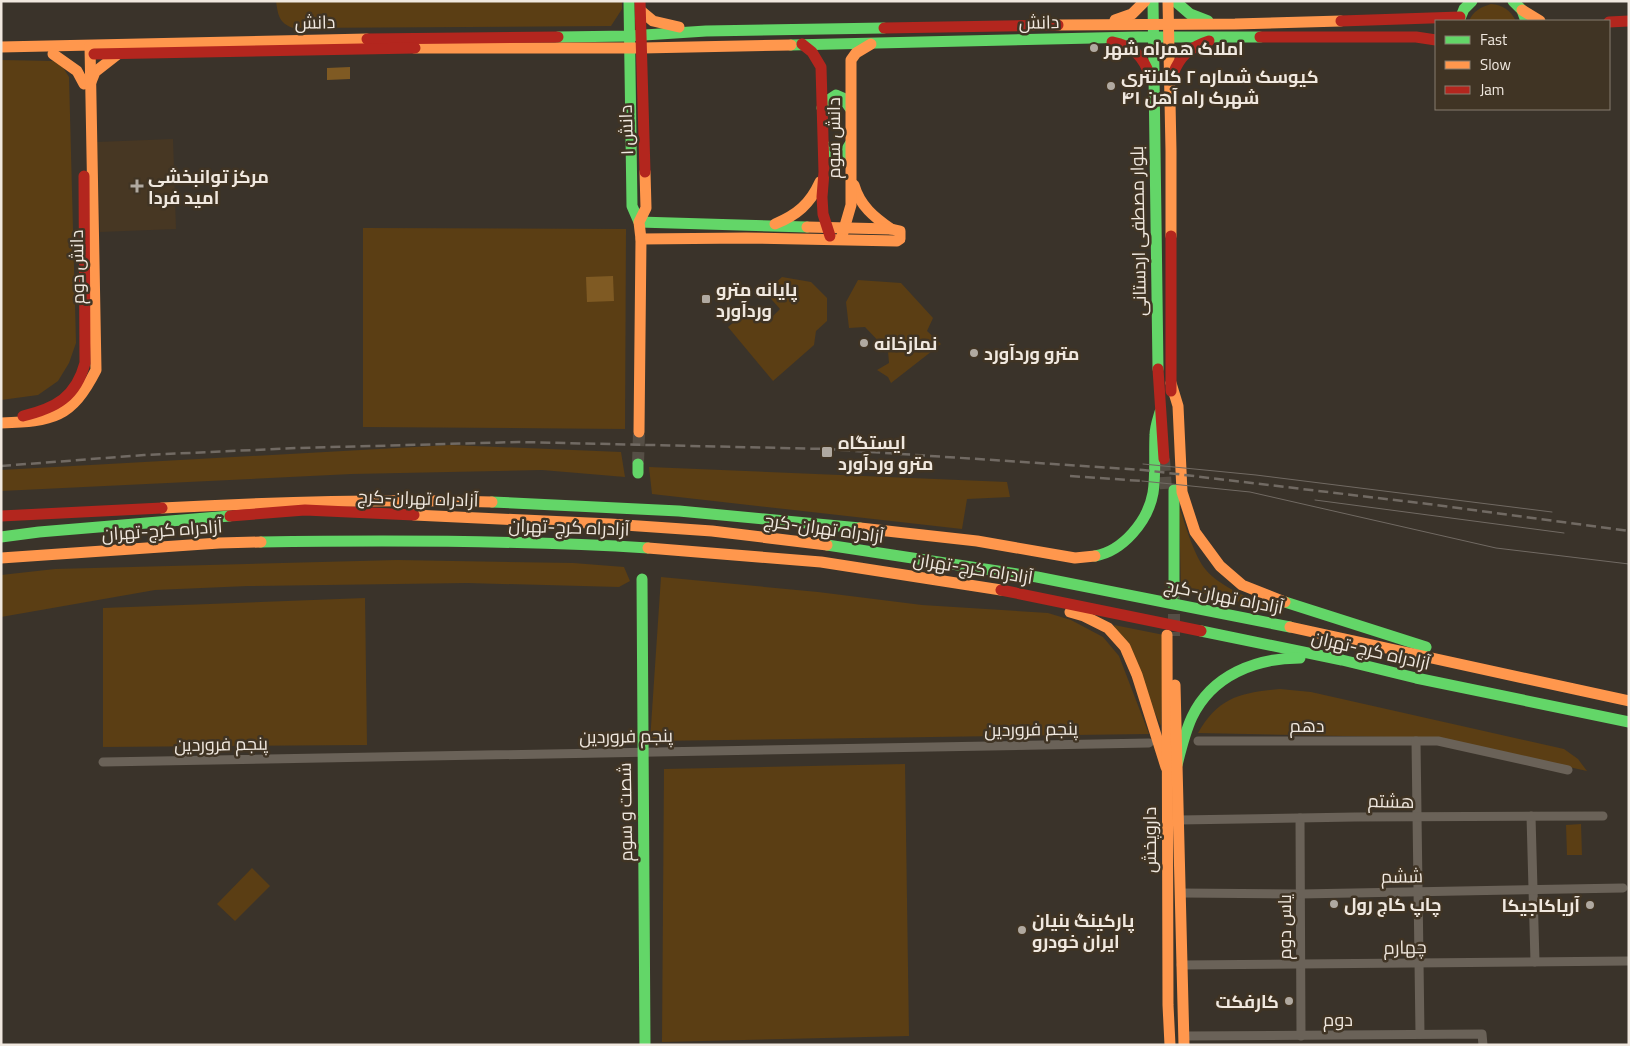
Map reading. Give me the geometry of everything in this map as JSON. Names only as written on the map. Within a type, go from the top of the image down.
[{"type":"main road","points":[[629,1],[635,36]]},
{"type":"main road","points":[[1085,24],[1127,18],[1135,14],[1145,1]]},
{"type":"main road","name":"بلوار مصطفی اردستانی","points":[[1153,1],[1158,379],[1160,412],[1169,459],[1171,383],[1168,1]]},
{"type":"main road","points":[[1175,1],[1191,16],[1235,24]]},
{"type":"main road","points":[[1459,19],[1464,9],[1472,1]]},
{"type":"main road","points":[[1512,1],[1524,16],[1537,20]]},
{"type":"main road","points":[[635,36],[640,6]]},
{"type":"main road","points":[[640,6],[645,17],[656,23],[706,31]]},
{"type":"main road","name":"دانش","points":[[1,47],[86,50],[118,54],[371,48],[642,48],[1154,37],[1169,31],[1235,24],[1459,19]]},
{"type":"main road","points":[[1610,22],[1629,21]]},
{"type":"main road","name":"دانش","points":[[1,54],[52,54],[86,50],[271,40],[635,36],[706,31],[1085,24],[1153,25],[1169,31],[1223,38],[1416,37],[1435,40]]},
{"type":"main road","name":"دانش ۱","points":[[635,36],[629,48],[632,206],[639,222],[641,239],[639,432]]},
{"type":"main road","name":"دانش ۱","points":[[635,36],[642,48],[646,208],[639,222]]},
{"type":"main road","points":[[1088,38],[1122,44],[1134,49],[1145,61],[1153,92]]},
{"type":"main road","points":[[1170,88],[1176,63],[1184,52],[1196,44],[1223,38]]},
{"type":"main road","name":"دانش سوم","points":[[802,44],[812,52],[821,67],[823,205],[828,228],[836,241],[844,228],[851,205],[850,108],[852,60],[856,53],[872,43]]},
{"type":"main road","name":"دانش دوم","points":[[1,422],[36,413],[61,402],[78,384],[86,363],[86,50]]},
{"type":"main road","points":[[52,54],[77,71],[87,83],[95,72],[118,54]]},
{"type":"main road","points":[[822,108],[827,99],[832,95],[838,94],[844,97],[850,108]]},
{"type":"main road","points":[[823,143],[828,156],[836,159],[844,155],[850,144]]},
{"type":"main road","points":[[770,226],[799,214],[815,193],[824,172]]},
{"type":"main road","points":[[851,172],[855,190],[872,216],[891,229]]},
{"type":"main road","points":[[639,222],[891,229],[900,231],[901,235],[900,239],[896,241],[746,238],[641,239]]},
{"type":"main road","points":[[1171,383],[1178,406],[1182,492],[1195,532],[1220,566],[1242,585],[1284,602],[1420,644],[1490,670]]},
{"type":"main road","points":[[1,516],[280,502],[420,500],[512,503],[679,512],[829,524],[977,541],[1075,558],[1098,556],[1120,545],[1135,531],[1148,509],[1153,493],[1155,432],[1160,412]]},
{"type":"main road","points":[[1170,490],[1171,594]]},
{"type":"main road","name":"آزادراه تهران-کرج","points":[[1,537],[39,532],[305,510],[610,524],[712,531],[831,545],[1037,578],[1348,639],[1629,701]]},
{"type":"main road","points":[[1,532],[39,532]]},
{"type":"main road","name":"آزادراه کرج-تهران","points":[[1,558],[219,543],[406,540],[566,543],[691,550],[821,562],[1019,593],[1629,722]]},
{"type":"main road","points":[[1,563],[29,556]]},
{"type":"main road","name":"شصت و سوم","points":[[642,579],[645,1045]]},
{"type":"main road","points":[[1019,593],[1084,616],[1108,628],[1118,638],[1132,660],[1172,766]]},
{"type":"main road","name":"داروپخش","points":[[1170,1045],[1168,1005],[1172,766],[1171,635]]},
{"type":"main road","points":[[1172,766],[1192,715],[1204,700],[1230,676],[1252,665],[1274,659],[1342,660]]},
{"type":"main road","name":"داروپخش","points":[[1172,766],[1179,820],[1184,1040]]},
{"type":"main road","points":[[1168,1005],[1175,1012],[1182,1009]]},
{"type":"street","name":"دهم","points":[[1198,741],[1438,741],[1568,770]]},
{"type":"street","points":[[1416,741],[1420,1034]]},
{"type":"street","name":"پنجم فروردین","points":[[103,762],[1150,742]]},
{"type":"street","points":[[1531,816],[1535,962]]},
{"type":"street","name":"هشتم","points":[[1179,820],[1603,816]]},
{"type":"street","name":"یاس دوم","points":[[1300,818],[1301,1036]]},
{"type":"street","name":"ششم","points":[[1181,893],[1300,894],[1623,888]]},
{"type":"street","name":"چهارم","points":[[1181,965],[1629,961]]},
{"type":"street","name":"دوم","points":[[1184,1040],[1301,1036],[1482,1034],[1483,1045]]},
{"type":"shaded area","points":[[276,1],[622,1],[622,9],[611,26],[293,28],[285,24],[280,18]]},
{"type":"shaded area","points":[[1491,4],[1499,6],[1506,9],[1515,20],[1470,20],[1478,10]]},
{"type":"shaded area","points":[[1,60],[53,61],[62,66],[69,77],[76,343],[69,363],[58,381],[38,395],[1,400]]},
{"type":"shaded area","points":[[350,67],[350,79],[327,80],[327,68]]},
{"type":"shaded area","name":"مرکز توانبخشی امید فردا","points":[[173,139],[176,229],[100,232],[97,142]]},
{"type":"shaded area","points":[[363,228],[626,229],[625,429],[363,427]]},
{"type":"shaded area","points":[[613,276],[614,301],[587,302],[586,277]]},
{"type":"shaded area","points":[[782,277],[811,282],[827,298],[827,321],[816,331],[814,345],[773,381],[728,327],[753,306],[767,322],[780,309],[765,292]]},
{"type":"shaded area","points":[[858,280],[901,283],[933,318],[927,331],[941,344],[891,383],[888,377],[877,370],[889,363],[888,351],[865,327],[849,328],[846,302]]},
{"type":"shaded area","points":[[450,445],[621,452],[625,477],[542,470],[352,474],[1,491],[1,470]]},
{"type":"shaded area","points":[[649,467],[1007,482],[1010,497],[967,499],[962,529],[652,494]]},
{"type":"shaded area","points":[[1179,506],[1194,548],[1202,564],[1212,577],[1231,589],[1283,613],[1181,587]]},
{"type":"shaded area","points":[[397,560],[573,563],[624,567],[630,581],[619,587],[467,583],[248,586],[155,590],[1,617],[1,575],[55,569]]},
{"type":"shaded area","points":[[661,577],[818,592],[922,605],[1048,613],[1071,620],[1103,637],[1119,656],[1149,734],[650,741]]},
{"type":"shaded area","points":[[365,598],[367,745],[103,747],[103,608]]},
{"type":"shaded area","points":[[1114,625],[1164,635],[1161,726]]},
{"type":"shaded area","points":[[1280,689],[1311,692],[1564,749],[1578,759],[1587,771],[1438,738],[1198,733],[1214,711],[1232,699],[1253,692]]},
{"type":"shaded area","points":[[905,764],[909,1036],[662,1042],[664,769]]},
{"type":"shaded area","points":[[1581,824],[1582,855],[1567,855],[1566,825]]},
{"type":"shaded area","points":[[252,868],[270,886],[235,921],[217,904]]},
{"type":"tunnel","points":[[638,464],[639,432]]},
{"type":"tunnel","points":[[1164,459],[1166,490]]},
{"type":"tunnel","points":[[1174,596],[1174,636]]},
{"type":"tram line","points":[[1143,464],[1256,475],[1552,512]]},
{"type":"tram line","points":[[1142,481],[1250,492],[1496,548],[1629,564]]},
{"type":"tram line","points":[[1315,500],[1564,533]]},
{"type":"railway","points":[[1,466],[144,455],[298,448],[519,442],[826,449],[1143,470],[1428,504],[1629,531]]},
{"type":"railway","points":[[1070,476],[1142,481]]},
{"type":"traffic: fast","points":[[629,1],[632,206],[639,222],[807,227]]},
{"type":"traffic: fast","points":[[1153,1],[1158,369]]},
{"type":"traffic: fast","points":[[1175,1],[1190,14],[1208,21]]},
{"type":"traffic: fast","points":[[1459,20],[1464,9],[1472,1]]},
{"type":"traffic: fast","points":[[1513,1],[1522,10],[1526,20]]},
{"type":"traffic: fast","points":[[558,37],[629,36],[706,31],[884,28]]},
{"type":"traffic: fast","points":[[791,45],[1138,37],[1260,37]]},
{"type":"traffic: fast","points":[[822,108],[836,95],[843,98],[850,108]]},
{"type":"traffic: fast","points":[[824,145],[828,156],[836,159],[844,154],[850,144]]},
{"type":"traffic: fast","points":[[1095,556],[1115,548],[1124,541],[1133,533],[1146,514],[1153,493],[1155,432],[1160,412]]},
{"type":"traffic: fast","points":[[638,464],[638,473]]},
{"type":"traffic: fast","points":[[1174,490],[1174,594]]},
{"type":"traffic: fast","points":[[492,502],[679,511],[860,528]]},
{"type":"traffic: fast","points":[[1,537],[39,532],[230,516]]},
{"type":"traffic: fast","points":[[261,542],[454,541],[648,548]]},
{"type":"traffic: fast","points":[[827,545],[1037,577],[1290,627]]},
{"type":"traffic: fast","points":[[642,579],[645,1045]]},
{"type":"traffic: fast","points":[[1285,602],[1426,647]]},
{"type":"traffic: fast","points":[[1201,631],[1629,722]]},
{"type":"traffic: fast","points":[[1177,765],[1192,717],[1211,690],[1223,680],[1252,666],[1267,661],[1300,658]]},
{"type":"traffic: slow","points":[[1115,20],[1132,14],[1145,1]]},
{"type":"traffic: slow","points":[[1168,1],[1171,236]]},
{"type":"traffic: slow","points":[[1522,10],[1538,20]]},
{"type":"traffic: slow","points":[[641,11],[653,21],[679,27]]},
{"type":"traffic: slow","points":[[1058,25],[1235,24],[1341,21]]},
{"type":"traffic: slow","points":[[1,47],[367,39]]},
{"type":"traffic: slow","points":[[842,236],[851,205],[851,60],[856,53],[871,44]]},
{"type":"traffic: slow","points":[[415,48],[642,48],[791,45]]},
{"type":"traffic: slow","points":[[1,423],[34,421],[59,414],[78,399],[96,370],[90,46]]},
{"type":"traffic: slow","points":[[53,54],[77,71],[84,84]]},
{"type":"traffic: slow","points":[[91,82],[95,72],[118,54]]},
{"type":"traffic: slow","points":[[639,432],[641,239],[639,222],[646,208],[645,172]]},
{"type":"traffic: slow","points":[[775,224],[790,217],[802,208],[812,197],[820,182]]},
{"type":"traffic: slow","points":[[854,185],[860,199],[868,210],[891,229]]},
{"type":"traffic: slow","points":[[641,239],[746,238],[897,241],[900,239],[900,231],[891,229],[807,227]]},
{"type":"traffic: slow","points":[[1171,383],[1178,406],[1182,492],[1195,532],[1220,566],[1242,585],[1285,602]]},
{"type":"traffic: slow","points":[[162,508],[327,502],[492,502]]},
{"type":"traffic: slow","points":[[414,515],[610,524],[712,531],[827,545]]},
{"type":"traffic: slow","points":[[860,528],[977,541],[1075,558],[1095,556]]},
{"type":"traffic: slow","points":[[1,558],[219,543],[261,542]]},
{"type":"traffic: slow","points":[[648,548],[821,562],[1001,590]]},
{"type":"traffic: slow","points":[[1070,612],[1084,616],[1108,628],[1125,647],[1137,675],[1166,767]]},
{"type":"traffic: slow","points":[[1290,627],[1629,701]]},
{"type":"traffic: slow","points":[[1167,635],[1168,1005],[1170,1045]]},
{"type":"traffic: slow","points":[[1175,685],[1184,1045]]},
{"type":"traffic: jam","points":[[640,1],[645,172]]},
{"type":"traffic: jam","points":[[1341,21],[1460,17]]},
{"type":"traffic: jam","points":[[1610,22],[1629,21]]},
{"type":"traffic: jam","points":[[884,28],[1058,25]]},
{"type":"traffic: jam","points":[[367,39],[558,37]]},
{"type":"traffic: jam","points":[[1260,37],[1416,37],[1435,40]]},
{"type":"traffic: jam","points":[[1173,74],[1186,53],[1196,46],[1209,41]]},
{"type":"traffic: jam","points":[[1112,42],[1126,46],[1136,53],[1144,63],[1150,76]]},
{"type":"traffic: jam","points":[[802,44],[812,52],[821,67],[824,172],[822,197],[823,214],[830,236]]},
{"type":"traffic: jam","points":[[94,54],[415,48]]},
{"type":"traffic: jam","points":[[23,416],[55,405],[63,399],[76,384],[85,363],[84,176]]},
{"type":"traffic: jam","points":[[1171,236],[1171,391]]},
{"type":"traffic: jam","points":[[1158,369],[1164,459]]},
{"type":"traffic: jam","points":[[1,516],[162,508]]},
{"type":"traffic: jam","points":[[230,516],[305,510],[414,515]]},
{"type":"traffic: jam","points":[[1001,590],[1201,631]]},
{"type":"place","name":"املاک همراه شهر","points":[[1094,48]]},
{"type":"place","name":"کیوسک شماره ۲ کلانتری ۴۱ شهرک راه آهن","points":[[1111,86]]},
{"type":"place","name":"مرکز توانبخشی امید فردا","points":[[137,186]]},
{"type":"place","name":"پایانه مترو وردآورد","points":[[706,299]]},
{"type":"place","name":"نمازخانه","points":[[864,343]]},
{"type":"place","name":"مترو وردآورد","points":[[974,353]]},
{"type":"place","name":"ایستگاه مترو وردآورد","points":[[827,452]]},
{"type":"place","name":"چاپ کاج رول","points":[[1334,904]]},
{"type":"place","name":"آریاکاجیکا","points":[[1590,905]]},
{"type":"place","name":"پارکینگ بنیان ایران خودرو","points":[[1022,930]]},
{"type":"place","name":"کارفکت","points":[[1289,1001]]}]
